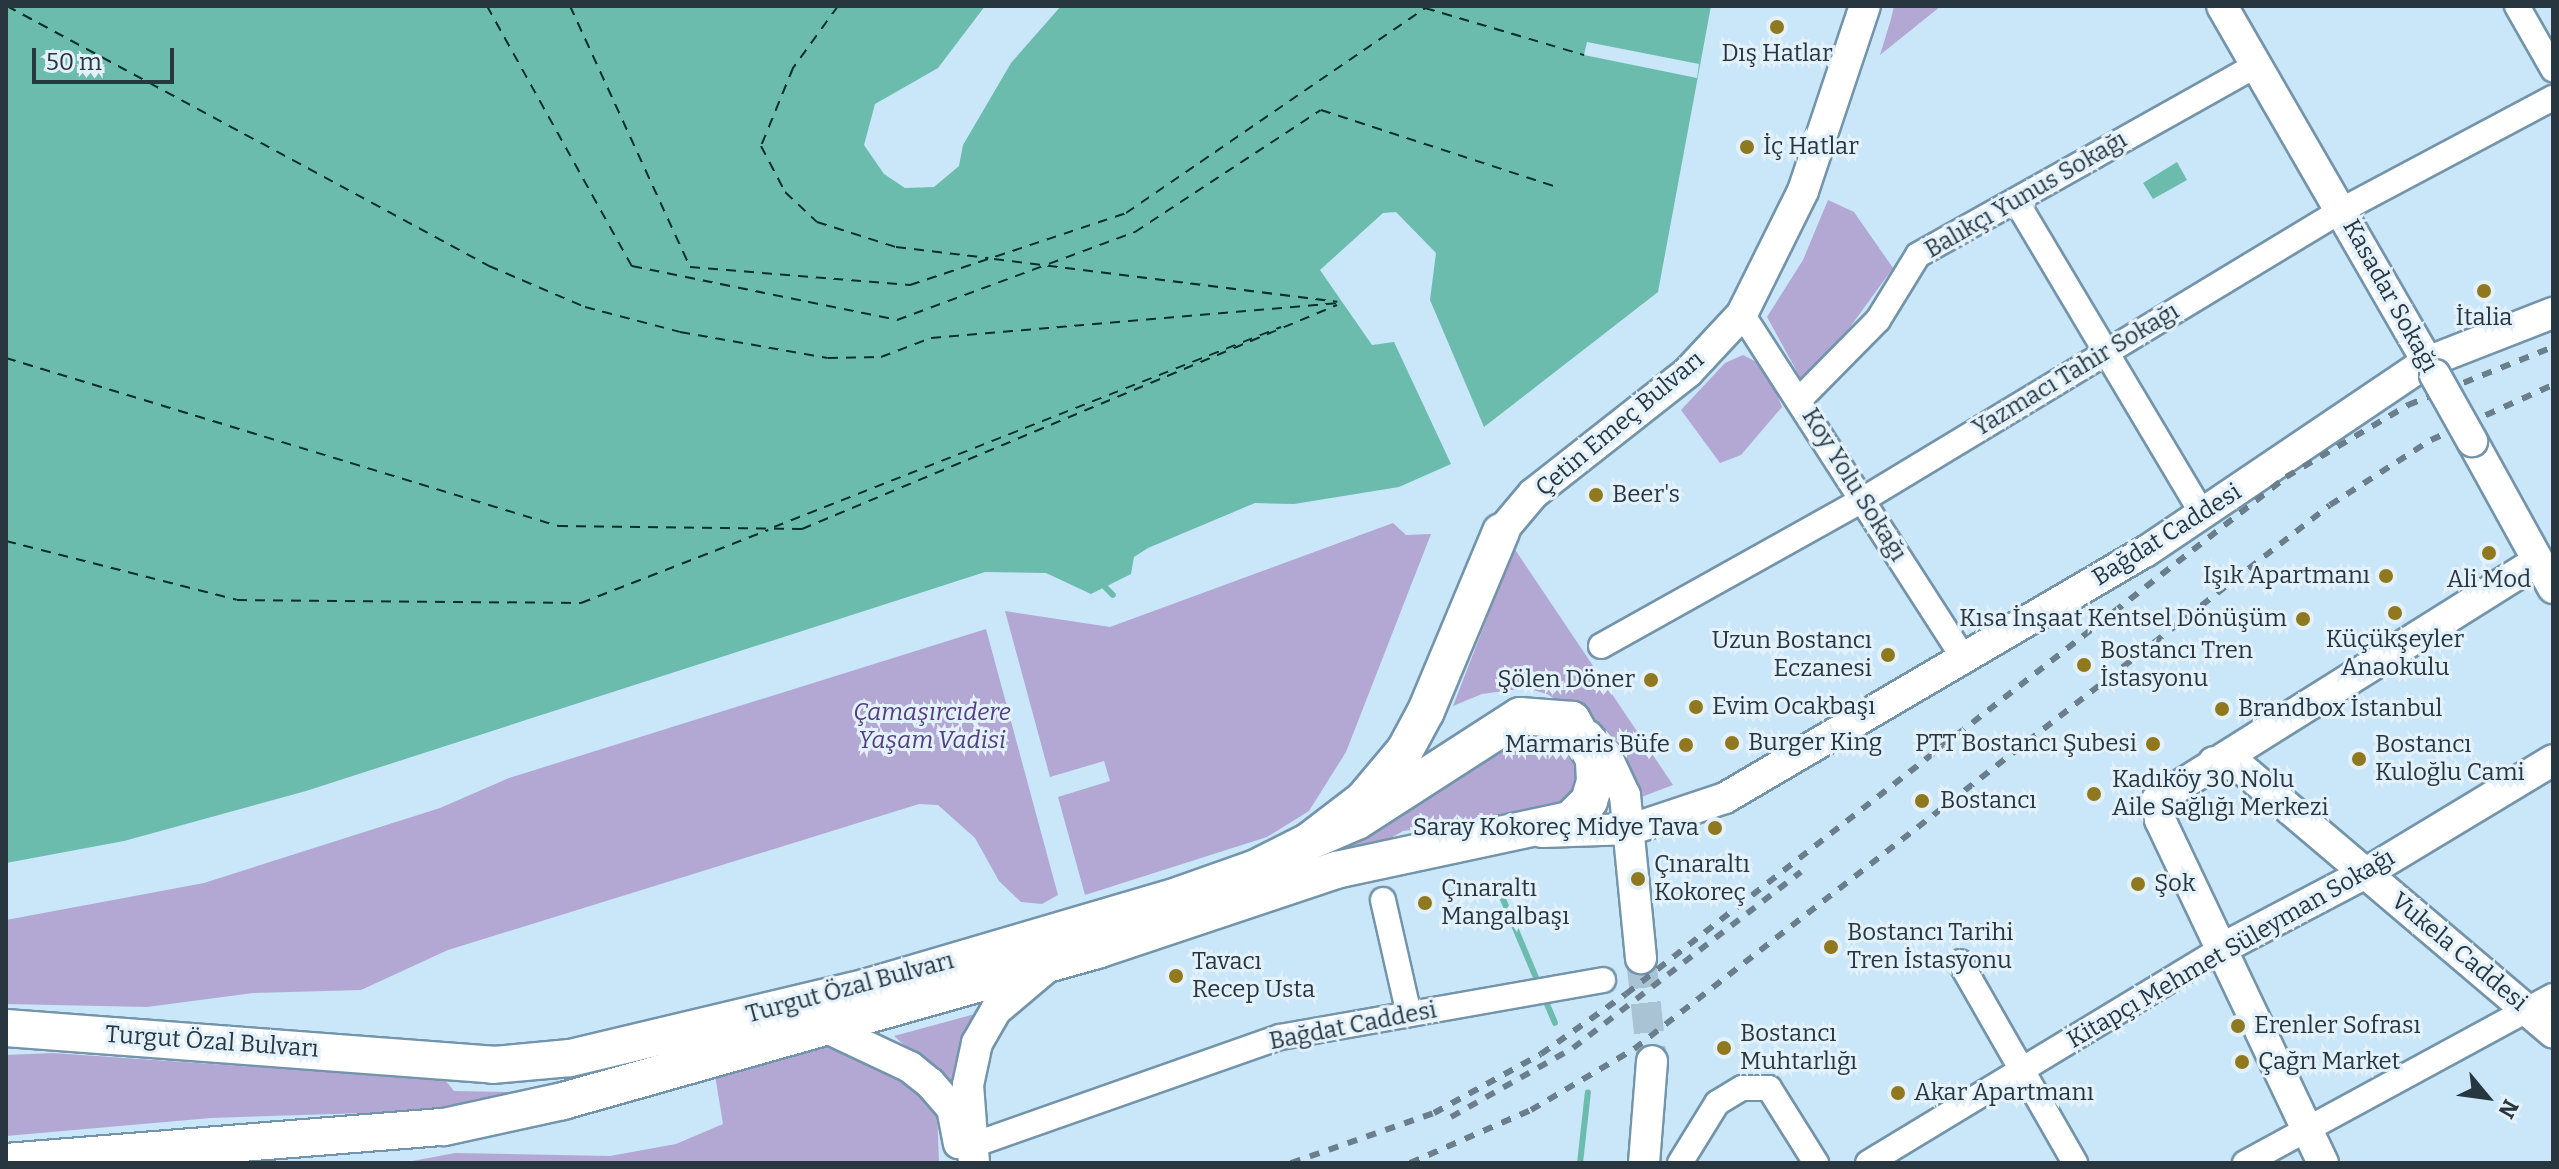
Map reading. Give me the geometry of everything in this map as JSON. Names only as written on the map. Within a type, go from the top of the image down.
[{"type":"highway","name":"Turgut Özal Bulvarı","points":[[9,1029],[493,1065],[570,1058],[868,987],[1088,924],[1254,869],[1308,842],[1363,800],[1405,750],[1501,532]]},
{"type":"highway","points":[[1308,842],[1357,821],[1453,762],[1488,732],[1520,716],[1572,720]]},
{"type":"highway","name":"Turgut Özal Bulvarı","points":[[6,1162],[444,1127],[827,1028],[1055,961],[1336,870],[1570,820],[1589,801],[1595,781],[1594,759],[1572,720]]},
{"type":"highway","points":[[6,1145],[67,1140],[168,1150]]},
{"type":"main road","name":"Çetin Emeç Bulvarı","points":[[1501,532],[1533,494],[1688,372],[1742,314],[1803,191],[1865,6]]},
{"type":"main road","name":"Kasadar Sokağı","points":[[2222,6],[2472,441],[2545,558],[2553,588]]},
{"type":"main road","name":"Bağdat Caddesi","points":[[1509,833],[1632,829],[1725,798],[2203,515],[2431,369],[2553,313]]},
{"type":"main road","points":[[2323,1163],[2156,810],[2163,792],[2545,558]]},
{"type":"main road","points":[[1572,720],[1608,759],[1625,795],[1632,829],[1641,958]]},
{"type":"main road","name":"Kitapçı Mehmet Süleyman Sokağı","points":[[2221,949],[2366,873],[2553,760]]},
{"type":"main road","name":"Vukela Caddesi","points":[[2214,762],[2239,766],[2366,873],[2540,1003],[2553,1032]]},
{"type":"main road","points":[[969,1157],[968,1085],[977,1043],[996,1010],[1055,961]]},
{"type":"main road","points":[[827,1028],[910,1067],[930,1083],[952,1108],[969,1157]]},
{"type":"main road","points":[[1644,1163],[1652,1061]]},
{"type":"street","points":[[2517,6],[2553,69]]},
{"type":"street","name":"Balıkçı Yunus Sokağı","points":[[1800,399],[1878,320],[1918,255],[2255,66]]},
{"type":"street","name":"Yazmacı Tahir Sokağı","points":[[1601,646],[1864,499],[2342,210],[2553,98]]},
{"type":"street","points":[[2016,201],[2203,515]]},
{"type":"street","name":"Koy Yolu Sokağı","points":[[1742,314],[1800,399],[1964,659]]},
{"type":"street","points":[[1383,900],[1409,1014]]},
{"type":"street","name":"Kitapçı Mehmet Süleyman Sokağı","points":[[1868,1163],[2221,949]]},
{"type":"street","points":[[1960,962],[2075,1163]]},
{"type":"street","name":"Bağdat Caddesi","points":[[969,1157],[1280,1037],[1603,980]]},
{"type":"street","points":[[2245,1163],[2306,1127],[2540,1003]]},
{"type":"street","points":[[1680,1163],[1717,1103],[1742,1088],[1769,1088],[1816,1163]]},
{"type":"green space","points":[[1894,6],[1941,6],[1880,55],[1891,19]]},
{"type":"green space","points":[[1828,200],[1854,212],[1893,268],[1829,356],[1801,379],[1767,317],[1803,260]]},
{"type":"green space","points":[[1743,355],[1766,367],[1782,407],[1741,455],[1720,463],[1681,410],[1725,363]]},
{"type":"green space","name":"Çamaşırcıdere Yaşam Vadisi","points":[[1393,523],[1406,535],[1431,534],[1346,752],[1309,811],[1267,837],[1085,895],[1058,797],[1110,781],[1104,761],[1050,777],[1005,611],[1110,627]]},
{"type":"green space","points":[[1514,548],[1673,785],[1636,799],[1577,713],[1547,694],[1526,688],[1482,694],[1453,706]]},
{"type":"green space","name":"Çamaşırcıdere Yaşam Vadisi","points":[[986,629],[1058,895],[1042,904],[1021,902],[999,881],[975,838],[938,805],[919,804],[448,950],[361,990],[253,993],[147,1007],[6,1004],[6,920],[204,883],[440,808],[509,778]]},
{"type":"green space","points":[[1549,737],[1582,759],[1575,803],[1403,831],[1375,847],[1295,870],[1514,742]]},
{"type":"green space","points":[[986,1011],[956,1092],[894,1036]]},
{"type":"green space","points":[[828,1040],[920,1083],[937,1109],[939,1163],[402,1163],[455,1153],[610,1156],[676,1144],[723,1124],[714,1069]]},
{"type":"green space","points":[[53,1053],[445,1080],[454,1091],[516,1092],[429,1111],[211,1118],[6,1136],[6,1055]]},
{"type":"shaded area","points":[[6,6],[985,6],[938,68],[875,104],[864,145],[884,174],[905,188],[934,187],[959,166],[963,145],[1011,63],[1061,6],[1711,6],[1658,292],[1484,427],[1430,300],[1436,253],[1396,212],[1383,213],[1320,270],[1372,345],[1394,342],[1451,464],[1399,487],[1294,504],[1255,503],[1148,548],[1134,557],[1131,574],[1091,594],[1046,573],[985,572],[306,791],[124,841],[6,863]]},
{"type":"shaded area","points":[[2177,162],[2187,180],[2153,199],[2143,183]]},
{"type":"pier","points":[[1587,42],[1699,64],[1697,78],[1584,55]]},
{"type":"waterway","points":[[1105,587],[1113,595]]},
{"type":"waterway","points":[[1500,892],[1540,987]]},
{"type":"waterway","points":[[1544,997],[1555,1023]]},
{"type":"waterway","points":[[1580,1163],[1588,1092]]},
{"type":"ferry route","points":[[7,6],[489,266],[585,307],[680,332],[828,358],[881,357],[931,338],[1342,303]]},
{"type":"ferry route","points":[[487,6],[632,266],[897,320],[1135,232],[1321,110],[1559,188]]},
{"type":"ferry route","points":[[570,6],[690,267],[910,285],[1126,213],[1425,8],[1584,55]]},
{"type":"ferry route","points":[[838,6],[793,68],[761,146],[785,192],[817,222],[896,247],[988,258]]},
{"type":"ferry route","points":[[994,259],[1337,302]]},
{"type":"ferry route","points":[[6,358],[558,526],[802,529],[1337,305]]},
{"type":"ferry route","points":[[774,527],[1281,327]]},
{"type":"ferry route","points":[[6,541],[237,600],[581,603],[768,530]]},
{"type":"tunnel","points":[[1641,958],[1652,1061]]},
{"type":"railway","points":[[1291,1163],[1434,1113],[1541,1054],[1626,994],[2286,477],[2408,405],[2553,347]]},
{"type":"railway","points":[[1410,1163],[1531,1110],[1634,1049],[2330,505],[2431,440],[2553,385]]},
{"type":"railway","points":[[1451,1117],[1573,1048],[1801,872]]},
{"type":"place","name":"Dış Hatlar","points":[[1777,27]]},
{"type":"place","name":"İç Hatlar","points":[[1747,147]]},
{"type":"place","name":"İtalia","points":[[2484,291]]},
{"type":"place","name":"Beer's","points":[[1596,495]]},
{"type":"place","name":"Ali Mod","points":[[2489,553]]},
{"type":"place","name":"Işık Apartmanı","points":[[2386,576]]},
{"type":"place","name":"Küçükşeyler Anaokulu","points":[[2395,613]]},
{"type":"place","name":"Kısa İnşaat Kentsel Dönüşüm","points":[[2303,619]]},
{"type":"place","name":"Uzun Bostancı Eczanesi","points":[[1888,655]]},
{"type":"place","name":"Bostancı Tren İstasyonu","points":[[2084,665]]},
{"type":"place","name":"Şölen Döner","points":[[1651,680]]},
{"type":"place","name":"Evim Ocakbaşı","points":[[1696,707]]},
{"type":"place","name":"Brandbox İstanbul","points":[[2222,709]]},
{"type":"place","name":"Burger King","points":[[1732,743]]},
{"type":"place","name":"PTT Bostancı Şubesi","points":[[2153,744]]},
{"type":"place","name":"Marmaris Büfe","points":[[1686,745]]},
{"type":"place","name":"Bostancı Kuloğlu Cami","points":[[2359,759]]},
{"type":"place","name":"Kadıköy 30 Nolu Aile Sağlığı Merkezi","points":[[2094,794]]},
{"type":"place","name":"Bostancı","points":[[1922,801]]},
{"type":"place","name":"Saray Kokoreç Midye Tava","points":[[1715,828]]},
{"type":"place","name":"Çınaraltı Kokoreç","points":[[1638,879]]},
{"type":"place","name":"Şok","points":[[2138,884]]},
{"type":"place","name":"Çınaraltı Mangalbaşı","points":[[1425,903]]},
{"type":"place","name":"Bostancı Tarihi Tren İstasyonu","points":[[1831,947]]},
{"type":"place","name":"Tavacı Recep Usta","points":[[1176,976]]},
{"type":"place","name":"Erenler Sofrası","points":[[2238,1026]]},
{"type":"place","name":"Bostancı Muhtarlığı","points":[[1724,1048]]},
{"type":"place","name":"Çağrı Market","points":[[2242,1062]]},
{"type":"place","name":"Akar Apartmanı","points":[[1898,1093]]}]
